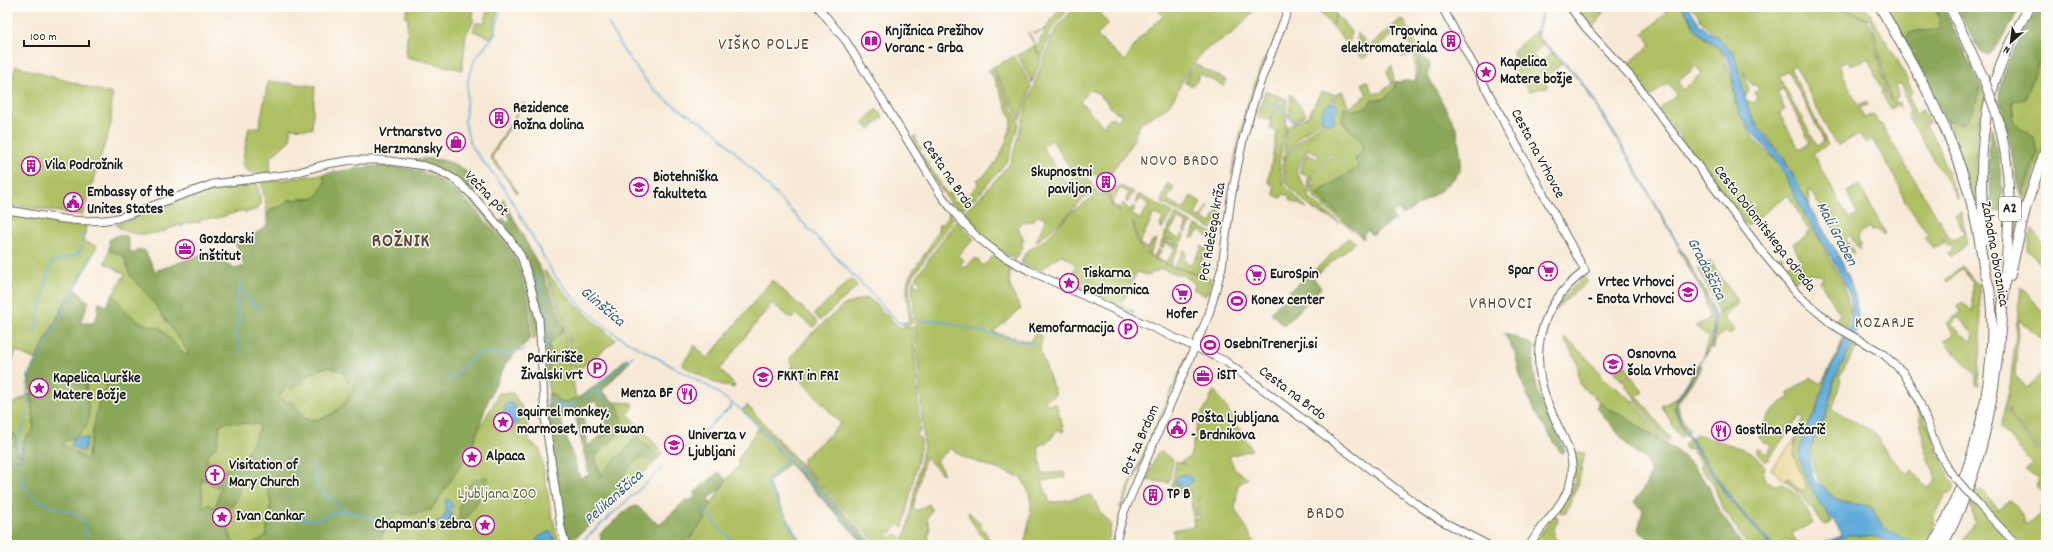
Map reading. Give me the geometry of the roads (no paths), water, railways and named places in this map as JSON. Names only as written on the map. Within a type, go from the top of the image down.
[{"type":"highway","name":"Zahodna obvoznica","points":[[1880,7],[1925,88],[1955,152],[1971,199],[1984,270],[1990,290],[1990,361],[1981,419],[1961,487],[1939,544]]},
{"type":"highway","name":"Zahodna obvoznica","points":[[1939,544],[1971,482],[1985,437],[1996,380],[2003,306],[2010,187],[2006,152],[1996,112],[1983,77],[1950,7]]},
{"type":"highway","points":[[1990,290],[1980,186],[1984,127],[1990,94],[2000,64],[2012,38],[2030,7]]},
{"type":"highway","points":[[2003,306],[2026,207],[2046,148]]},
{"type":"street","name":"Cesta na Brdo","points":[[818,7],[846,40],[941,195],[957,216],[977,237],[999,254],[1028,270],[1225,360],[1438,519],[1488,545]]},
{"type":"street","name":"Pot Rdečega križa","points":[[1196,347],[1209,314],[1219,280],[1231,198],[1248,119],[1289,7]]},
{"type":"street","name":"Cesta na Vrhovce","points":[[1442,7],[1585,271],[1560,294],[1544,323],[1539,338],[1538,362],[1544,393],[1566,443],[1572,468],[1570,484],[1565,496],[1541,526],[1530,545]]},
{"type":"street","name":"Cesta Dolomitskega odreda","points":[[1570,7],[1582,23],[1632,78],[1788,283],[1816,312],[1882,353],[1895,364],[1907,379],[1922,406],[1939,453],[1950,472],[2017,545]]},
{"type":"street","name":"Večna pot","points":[[7,210],[91,221],[112,220],[216,183],[298,173],[328,164],[348,161],[383,160],[420,165],[440,171],[456,180],[473,196],[509,238],[521,256],[529,279],[539,318],[545,423],[561,528],[566,545]]},
{"type":"street","name":"Pot za Brdom","points":[[1115,545],[1124,512],[1196,347]]},
{"type":"water","points":[[1541,7],[1543,14],[1538,29],[1538,37],[1573,71],[1588,90],[1632,162],[1708,297],[1713,309],[1715,320],[1715,330],[1711,344],[1714,325],[1709,300],[1631,163],[1580,81],[1537,37],[1536,33],[1541,15]]},
{"type":"water","name":"Mali Graben","points":[[1683,7],[1689,7],[1700,25],[1718,38],[1734,53],[1749,112],[1758,128],[1784,159],[1788,169],[1796,180],[1842,262],[1855,297],[1858,315],[1857,331],[1835,378],[1828,409],[1810,450],[1809,458],[1815,480],[1826,489],[1830,495],[1841,502],[1853,505],[1863,504],[1872,509],[1884,528],[1917,545],[1898,545],[1878,537],[1849,535],[1829,543],[1819,545],[1841,536],[1836,525],[1813,492],[1806,478],[1800,460],[1800,447],[1817,409],[1827,376],[1844,344],[1851,321],[1851,301],[1839,272],[1798,202],[1783,171],[1748,127],[1740,114],[1737,107],[1731,67],[1724,53],[1702,35],[1692,23]]},
{"type":"water","points":[[1330,103],[1336,104],[1339,108],[1334,115],[1334,122],[1331,124],[1323,122],[1321,115],[1325,107]]},
{"type":"water","points":[[1710,347],[1676,402],[1675,407],[1682,425],[1723,487],[1738,507],[1773,545],[1767,542],[1728,498],[1684,432],[1674,408],[1676,400]]},
{"type":"water","points":[[512,403],[519,415],[519,422],[512,426],[504,418],[505,405]]},
{"type":"water","points":[[78,436],[80,438],[88,438],[83,452],[71,446],[74,438]]},
{"type":"water","points":[[1185,474],[1191,478],[1193,482],[1185,487],[1177,485],[1175,481],[1178,476]]},
{"type":"water","points":[[448,499],[453,507],[449,510],[452,514],[448,523],[442,524],[435,522],[442,520],[446,513],[445,500]]},
{"type":"water","points":[[551,531],[556,545],[548,545],[545,541],[539,541],[536,545],[534,545],[538,537]]},
{"type":"waterway","name":"Glinščica","points":[[501,7],[495,34],[475,59],[468,80],[465,122],[469,140],[474,150],[505,189],[554,275],[582,307],[618,336],[711,388],[743,411],[869,545]]},
{"type":"waterway","points":[[608,23],[623,50],[651,87],[670,103],[715,131],[899,323],[909,324]]},
{"type":"waterway","points":[[1265,101],[1278,106]]},
{"type":"waterway","points":[[1280,106],[1294,123]]},
{"type":"waterway","points":[[35,332],[50,263],[79,254],[84,232]]},
{"type":"waterway","points":[[27,379],[91,259],[90,256]]},
{"type":"waterway","points":[[536,275],[548,311],[550,328],[546,348]]},
{"type":"waterway","points":[[239,353],[240,345],[234,333],[239,322],[236,302],[240,281]]},
{"type":"waterway","points":[[239,288],[259,310]]},
{"type":"waterway","points":[[918,322],[935,320],[1030,344],[1035,343]]},
{"type":"waterway","points":[[447,382],[477,354],[505,354],[524,350]]},
{"type":"waterway","points":[[585,398],[633,356]]},
{"type":"waterway","points":[[19,463],[19,437],[28,414],[27,383]]},
{"type":"waterway","points":[[596,390],[604,401]]},
{"type":"waterway","points":[[548,401],[562,406],[576,403]]},
{"type":"waterway","name":"Pelikanščica","points":[[684,449],[731,407],[732,403]]},
{"type":"waterway","points":[[557,413],[560,408],[565,410],[570,405]]},
{"type":"waterway","points":[[607,406],[611,411]]},
{"type":"waterway","points":[[789,459],[766,482],[801,545]]},
{"type":"waterway","points":[[313,464],[317,486],[335,504],[348,511],[387,523],[403,522],[410,524]]},
{"type":"waterway","name":"Pelikanščica","points":[[578,545],[664,467]]},
{"type":"waterway","points":[[21,470],[23,485],[32,495],[51,507],[73,513],[83,519],[85,532],[92,545]]},
{"type":"waterway","points":[[704,510],[735,545]]},
{"type":"waterway","points":[[291,518],[317,520],[332,513],[346,511]]},
{"type":"place","name":"Knjižnica Prežihov Voranc - Grba","points":[[871,41]]},
{"type":"place","name":"Trgovina elektromateriala","points":[[1451,41]]},
{"type":"place","name":"Kapelica Matere božje","points":[[1486,72]]},
{"type":"place","name":"Rezidence Rožna dolina","points":[[499,118]]},
{"type":"place","name":"Vrtnarstvo Herzmansky","points":[[456,142]]},
{"type":"place","name":"Vila Podrožnik","points":[[31,166]]},
{"type":"place","name":"Skupnostni paviljon","points":[[1106,182]]},
{"type":"place","name":"Biotehniška fakulteta","points":[[639,187]]},
{"type":"place","name":"Embassy of the Unites States","points":[[73,202]]},
{"type":"place","name":"Gozdarski inštitut","points":[[185,249]]},
{"type":"place","name":"Spar","points":[[1548,271]]},
{"type":"place","name":"EuroSpin","points":[[1256,275]]},
{"type":"place","name":"Tiskarna Podmornica","points":[[1069,283]]},
{"type":"place","name":"Vrtec Vrhovci - Enota Vrhovci","points":[[1688,292]]},
{"type":"place","name":"Hofer","points":[[1182,294]]},
{"type":"place","name":"Konex center","points":[[1237,301]]},
{"type":"place","name":"Kemofarmacija","points":[[1128,329]]},
{"type":"place","name":"OsebniTrenerji.si","points":[[1210,345]]},
{"type":"place","name":"Osnovna šola Vrhovci","points":[[1613,364]]},
{"type":"place","name":"Parkirišče Živalski vrt","points":[[597,368]]},
{"type":"place","name":"iSIT","points":[[1203,376]]},
{"type":"place","name":"FKKT in FRI","points":[[763,377]]},
{"type":"place","name":"Kapelica Lurške Matere Božje","points":[[39,388]]},
{"type":"place","name":"Menza BF","points":[[687,394]]},
{"type":"place","name":"squirrel monkey, marmoset, mute swan","points":[[503,422]]},
{"type":"place","name":"Pošta Ljubljana - Brdnikova","points":[[1177,428]]},
{"type":"place","name":"Gostilna Pečarič","points":[[1721,431]]},
{"type":"place","name":"Univerza v Ljubljani","points":[[674,445]]},
{"type":"place","name":"Alpaca","points":[[472,457]]},
{"type":"place","name":"Visitation of Mary Church","points":[[215,475]]},
{"type":"place","name":"TP B","points":[[1153,495]]},
{"type":"place","name":"Ivan Cankar","points":[[222,517]]},
{"type":"place","name":"Chapman's zebra","points":[[485,525]]},
{"type":"district","name":"VIŠKO POLJE","points":[[764,46]]},
{"type":"district","name":"NOVO BRDO","points":[[1180,161]]},
{"type":"district","name":"ROŽNIK","points":[[401,242]]},
{"type":"district","name":"VRHOVCI","points":[[1501,305]]},
{"type":"district","name":"KOZARJE","points":[[1885,323]]},
{"type":"district","name":"BRDO","points":[[1326,515]]},
{"type":"water label","name":"Gradaščica","points":[[1706,269]]},
{"type":"park label","name":"Ljubljana ZOO","points":[[497,495]]}]
